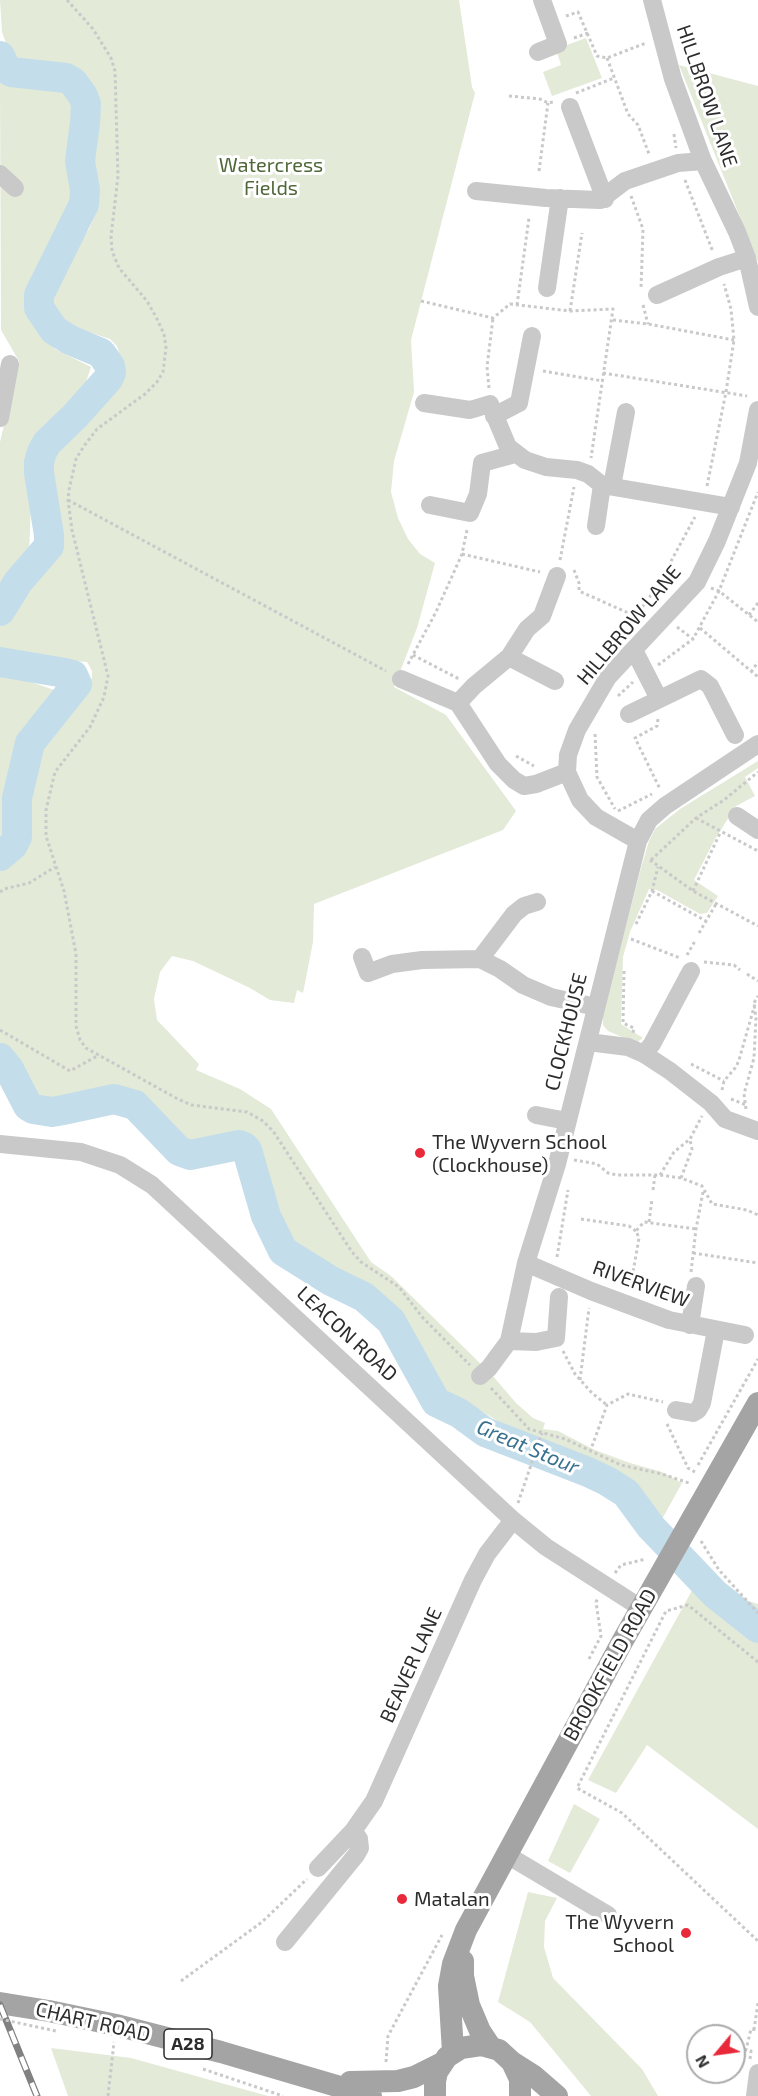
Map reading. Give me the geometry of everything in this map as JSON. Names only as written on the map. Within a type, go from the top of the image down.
[{"type":"main road","name":"BROOKFIELD ROAD","points":[[435,2096],[435,2081],[447,2058],[449,1986],[453,1964],[466,1930],[641,1608],[652,1567],[690,1534],[758,1403]]},
{"type":"main road","name":"BROOKFIELD ROAD","points":[[466,1930],[463,1961],[466,1992],[477,2025],[490,2046]]},
{"type":"main road","name":"CHART ROAD","points":[[0,2003],[53,2021],[116,2025],[325,2081],[371,2096]]},
{"type":"main road","name":"CHART ROAD","points":[[325,2081],[398,2081],[421,2074],[471,2045],[490,2046]]},
{"type":"main road","points":[[490,2046],[534,2076],[557,2096]]},
{"type":"main road","points":[[512,2062],[520,2079],[520,2096]]},
{"type":"street","points":[[538,52],[558,44],[542,0]]},
{"type":"street","name":"HILLBROW LANE","points":[[652,0],[673,79],[703,161],[747,258],[758,307]]},
{"type":"street","points":[[570,107],[605,199]]},
{"type":"street","points":[[476,190],[600,200],[605,199],[625,181],[678,163],[703,161]]},
{"type":"street","points":[[0,174],[15,188]]},
{"type":"street","points":[[547,288],[553,198]]},
{"type":"street","points":[[646,296],[747,258]]},
{"type":"street","points":[[424,403],[470,410],[492,410],[519,403],[532,336]]},
{"type":"street","points":[[0,418],[10,364]]},
{"type":"street","name":"HILLBROW LANE","points":[[567,772],[568,755],[577,730],[609,677],[697,582],[748,463],[753,403]]},
{"type":"street","points":[[492,410],[508,447],[525,460],[595,479],[731,507]]},
{"type":"street","points":[[596,525],[595,479],[626,412]]},
{"type":"street","points":[[430,505],[470,513],[478,494],[482,464],[515,454]]},
{"type":"street","points":[[458,703],[474,686],[509,657],[527,629],[542,616],[559,569]]},
{"type":"street","points":[[634,650],[659,699]]},
{"type":"street","points":[[509,657],[555,681]]},
{"type":"street","points":[[401,679],[458,703],[492,755],[514,780],[524,786],[536,784],[567,772],[580,800],[596,817],[640,852]]},
{"type":"street","points":[[629,714],[701,679],[710,686],[735,735]]},
{"type":"street","name":"CLOCKHOUSE","points":[[480,1376],[489,1368],[509,1341],[526,1263],[557,1164],[596,1007],[649,820],[664,796],[758,744]]},
{"type":"street","points":[[737,816],[758,830]]},
{"type":"street","points":[[480,959],[514,914],[524,906],[537,902]]},
{"type":"street","points":[[362,957],[368,973],[392,964],[422,960],[480,959],[523,985],[551,997],[596,1007]]},
{"type":"street","points":[[636,1051],[652,1044],[691,971]]},
{"type":"street","points":[[588,1042],[636,1051],[670,1071],[711,1103],[725,1119],[753,1130]]},
{"type":"street","points":[[536,1115],[567,1121]]},
{"type":"street","name":"LEACON ROAD","points":[[0,1144],[81,1152],[120,1165],[152,1185],[513,1520],[546,1547],[641,1608]]},
{"type":"street","name":"RIVERVIEW","points":[[526,1263],[591,1291],[669,1320],[745,1335]]},
{"type":"street","points":[[690,1325],[696,1286]]},
{"type":"street","points":[[509,1341],[536,1342],[556,1338],[559,1297]]},
{"type":"street","points":[[667,1408],[693,1413],[698,1410],[702,1403],[716,1330]]},
{"type":"street","name":"BEAVER LANE","points":[[318,1868],[353,1831],[374,1802],[473,1580],[486,1554],[513,1520]]},
{"type":"street","points":[[285,1942],[356,1855],[360,1848],[360,1839],[353,1831]]},
{"type":"street","points":[[507,1855],[608,1915]]},
{"type":"street","points":[[755,2096],[758,2073]]},
{"type":"path","points":[[67,0],[93,28],[111,58],[115,71],[118,176],[111,237],[112,251],[119,268],[147,301],[164,334],[166,347],[163,372],[157,382],[145,394],[98,429],[84,446],[76,459],[68,500],[72,530],[108,676],[104,697],[94,719],[55,772],[46,810],[46,836],[64,891],[76,954],[76,1026],[80,1040],[86,1048],[191,1105],[247,1112],[263,1121],[273,1131],[361,1263],[399,1287],[423,1318],[525,1426],[565,1439],[621,1465],[689,1483]]},
{"type":"path","points":[[550,21],[578,12],[597,56],[607,58],[651,41],[663,43]]},
{"type":"path","points":[[607,58],[628,114],[638,125],[655,171]]},
{"type":"path","points":[[538,171],[548,103]]},
{"type":"path","points":[[616,643],[657,587],[704,502],[734,340],[731,309],[720,267],[678,163],[673,128]]},
{"type":"path","points":[[625,181],[644,228],[648,324]]},
{"type":"path","points":[[517,305],[529,218]]},
{"type":"path","points":[[570,311],[582,233]]},
{"type":"path","points":[[421,301],[493,318]]},
{"type":"path","points":[[492,410],[487,367],[493,318],[510,304],[570,311],[613,309],[603,373],[595,479],[559,569]]},
{"type":"path","points":[[613,320],[734,340]]},
{"type":"path","points":[[526,369],[603,381]]},
{"type":"path","points":[[603,373],[726,392],[753,403]]},
{"type":"path","points":[[68,500],[401,679],[436,612],[462,554],[470,513]]},
{"type":"path","points":[[462,554],[559,569],[571,565],[579,583],[579,591],[635,616]]},
{"type":"path","points":[[697,582],[719,591],[758,622]]},
{"type":"path","points":[[748,615],[758,603]]},
{"type":"path","points":[[699,627],[758,677]]},
{"type":"path","points":[[413,655],[474,686]]},
{"type":"path","points":[[751,672],[758,662]]},
{"type":"path","points":[[616,812],[664,796],[635,738],[657,726],[659,699]]},
{"type":"path","points":[[758,772],[724,800],[640,852],[693,891],[758,926]]},
{"type":"path","points":[[696,818],[758,851]]},
{"type":"path","points":[[693,891],[721,831]]},
{"type":"path","points":[[0,892],[29,883],[55,867]]},
{"type":"path","points":[[635,928],[652,891],[658,867]]},
{"type":"path","points":[[652,891],[706,921]]},
{"type":"path","points":[[699,933],[716,904]]},
{"type":"path","points":[[629,948],[631,939]]},
{"type":"path","points":[[624,965],[623,1023],[634,1028],[636,1051]]},
{"type":"path","points":[[747,974],[758,981]]},
{"type":"path","points":[[660,1175],[674,1152],[690,1139],[711,1103],[721,1095],[724,1081],[736,1067],[758,996]]},
{"type":"path","points":[[753,1130],[744,1094],[754,1058],[755,1004]]},
{"type":"path","points":[[0,1030],[70,1071],[99,1055]]},
{"type":"path","points":[[681,1178],[692,1149],[690,1139]]},
{"type":"path","points":[[571,1170],[572,1159],[597,1164],[608,1173],[617,1175],[660,1175],[681,1178],[702,1186],[712,1204],[747,1210],[758,1215]]},
{"type":"path","points":[[653,1190],[655,1175]]},
{"type":"path","points":[[556,1262],[569,1180]]},
{"type":"path","points":[[696,1286],[691,1280],[693,1253],[704,1191]]},
{"type":"path","points":[[649,1222],[652,1199]]},
{"type":"path","points":[[581,1219],[629,1226],[636,1231],[639,1238],[630,1289],[630,1305]]},
{"type":"path","points":[[636,1231],[644,1222],[696,1229]]},
{"type":"path","points":[[693,1253],[758,1263]]},
{"type":"path","points":[[580,1380],[591,1291]]},
{"type":"path","points":[[556,1338],[580,1380],[607,1404]]},
{"type":"path","points":[[700,1463],[758,1359]]},
{"type":"path","points":[[590,1452],[607,1404],[628,1394],[667,1408],[688,1468],[695,1472]]},
{"type":"path","points":[[513,1520],[526,1475],[542,1433]]},
{"type":"path","points":[[690,1534],[718,1570],[758,1612]]},
{"type":"path","points":[[606,1586],[621,1565],[652,1567]]},
{"type":"path","points":[[758,1662],[688,1605],[666,1611],[577,1788],[621,1813],[758,1941]]},
{"type":"path","points":[[181,1982],[262,1922],[318,1868]]},
{"type":"path","points":[[754,2030],[758,2003]]},
{"type":"path","points":[[0,2019],[53,2021]]},
{"type":"path","points":[[108,2096],[116,2025]]},
{"type":"green space","name":"Watercress Fields","points":[[0,0],[459,0],[472,87],[475,93],[411,340],[414,392],[394,461],[391,492],[398,518],[408,539],[420,554],[435,563],[417,628],[394,687],[446,715],[516,811],[503,830],[314,904],[313,942],[303,993],[297,990],[294,1003],[270,1000],[193,961],[172,956],[160,972],[154,999],[157,1020],[199,1064],[196,1070],[240,1089],[271,1109],[371,1262],[391,1276],[492,1375],[516,1403],[533,1418],[545,1423],[543,1429],[558,1431],[595,1450],[662,1472],[682,1483],[661,1521],[644,1495],[624,1480],[543,1448],[466,1402],[444,1398],[419,1348],[392,1308],[366,1287],[317,1266],[300,1255],[284,1238],[275,1222],[261,1158],[252,1141],[240,1134],[225,1133],[196,1143],[182,1143],[141,1099],[116,1091],[102,1092],[62,1102],[47,1102],[34,1098],[29,1093],[13,1061],[0,1050],[0,868],[14,857],[25,842],[25,801],[31,768],[42,740],[76,702],[92,678],[92,671],[87,662],[0,652],[0,625],[30,581],[39,575],[56,545],[47,463],[53,449],[111,393],[117,383],[122,363],[117,346],[110,339],[70,326],[58,319],[49,309],[48,304],[57,278],[89,229],[95,215],[96,190],[91,160],[98,115],[97,97],[90,82],[80,69],[49,63],[21,63],[11,57],[2,32]]},
{"type":"green space","points":[[586,38],[602,78],[552,96],[543,72],[561,65],[556,49]]},
{"type":"green space","points":[[679,65],[758,86],[758,262]]},
{"type":"green space","points":[[0,81],[1,84],[62,91],[71,100],[74,120],[67,161],[74,202],[30,288],[28,317],[55,349],[91,367],[86,382],[41,431],[27,460],[31,503],[29,555],[0,587],[0,442],[19,361],[1,330]]},
{"type":"green space","points":[[0,671],[54,690],[27,727],[14,750],[8,785],[7,825],[0,836]]},
{"type":"green space","points":[[758,761],[758,768],[745,777],[755,796],[736,806],[715,839],[694,880],[718,896],[707,913],[700,914],[657,890],[649,889],[630,932],[623,957],[621,1024],[643,1038],[636,1043],[608,1031],[603,1025],[603,1014],[641,868],[655,829],[680,809]]},
{"type":"green space","points":[[695,1585],[758,1604],[758,1829],[647,1745],[616,1793],[588,1780]]},
{"type":"green space","points":[[574,1804],[600,1819],[570,1873],[548,1861]]},
{"type":"green space","points":[[528,1892],[557,1898],[545,1921],[544,1947],[553,1978],[642,2069],[658,2096],[591,2096],[530,2022],[498,2002]]},
{"type":"green space","points":[[51,2048],[131,2058],[268,2096],[68,2096]]},
{"type":"waterway","name":"Great Stour","points":[[0,56],[6,69],[11,72],[66,78],[73,82],[86,104],[80,161],[85,190],[84,204],[39,295],[39,308],[54,330],[70,340],[101,353],[110,366],[111,373],[75,416],[47,443],[42,452],[39,473],[49,546],[18,582],[0,611]]},
{"type":"waterway","name":"Great Stour","points":[[0,662],[73,675],[77,684],[30,743],[17,798],[17,837],[13,845],[0,856]]},
{"type":"waterway","name":"Great Stour","points":[[0,1058],[9,1069],[28,1106],[33,1109],[52,1112],[114,1099],[135,1105],[179,1151],[190,1155],[239,1145],[244,1147],[247,1150],[266,1216],[283,1251],[331,1281],[364,1297],[391,1321],[436,1402],[459,1413],[485,1432],[588,1472],[626,1493],[651,1527],[715,1594],[758,1628]]},
{"type":"railway","points":[[0,2005],[37,2096]]},
{"type":"place","name":"The Wyvern School (Clockhouse)","points":[[420,1153]]},
{"type":"place","name":"Matalan","points":[[402,1899]]},
{"type":"place","name":"The Wyvern School","points":[[686,1933]]}]
